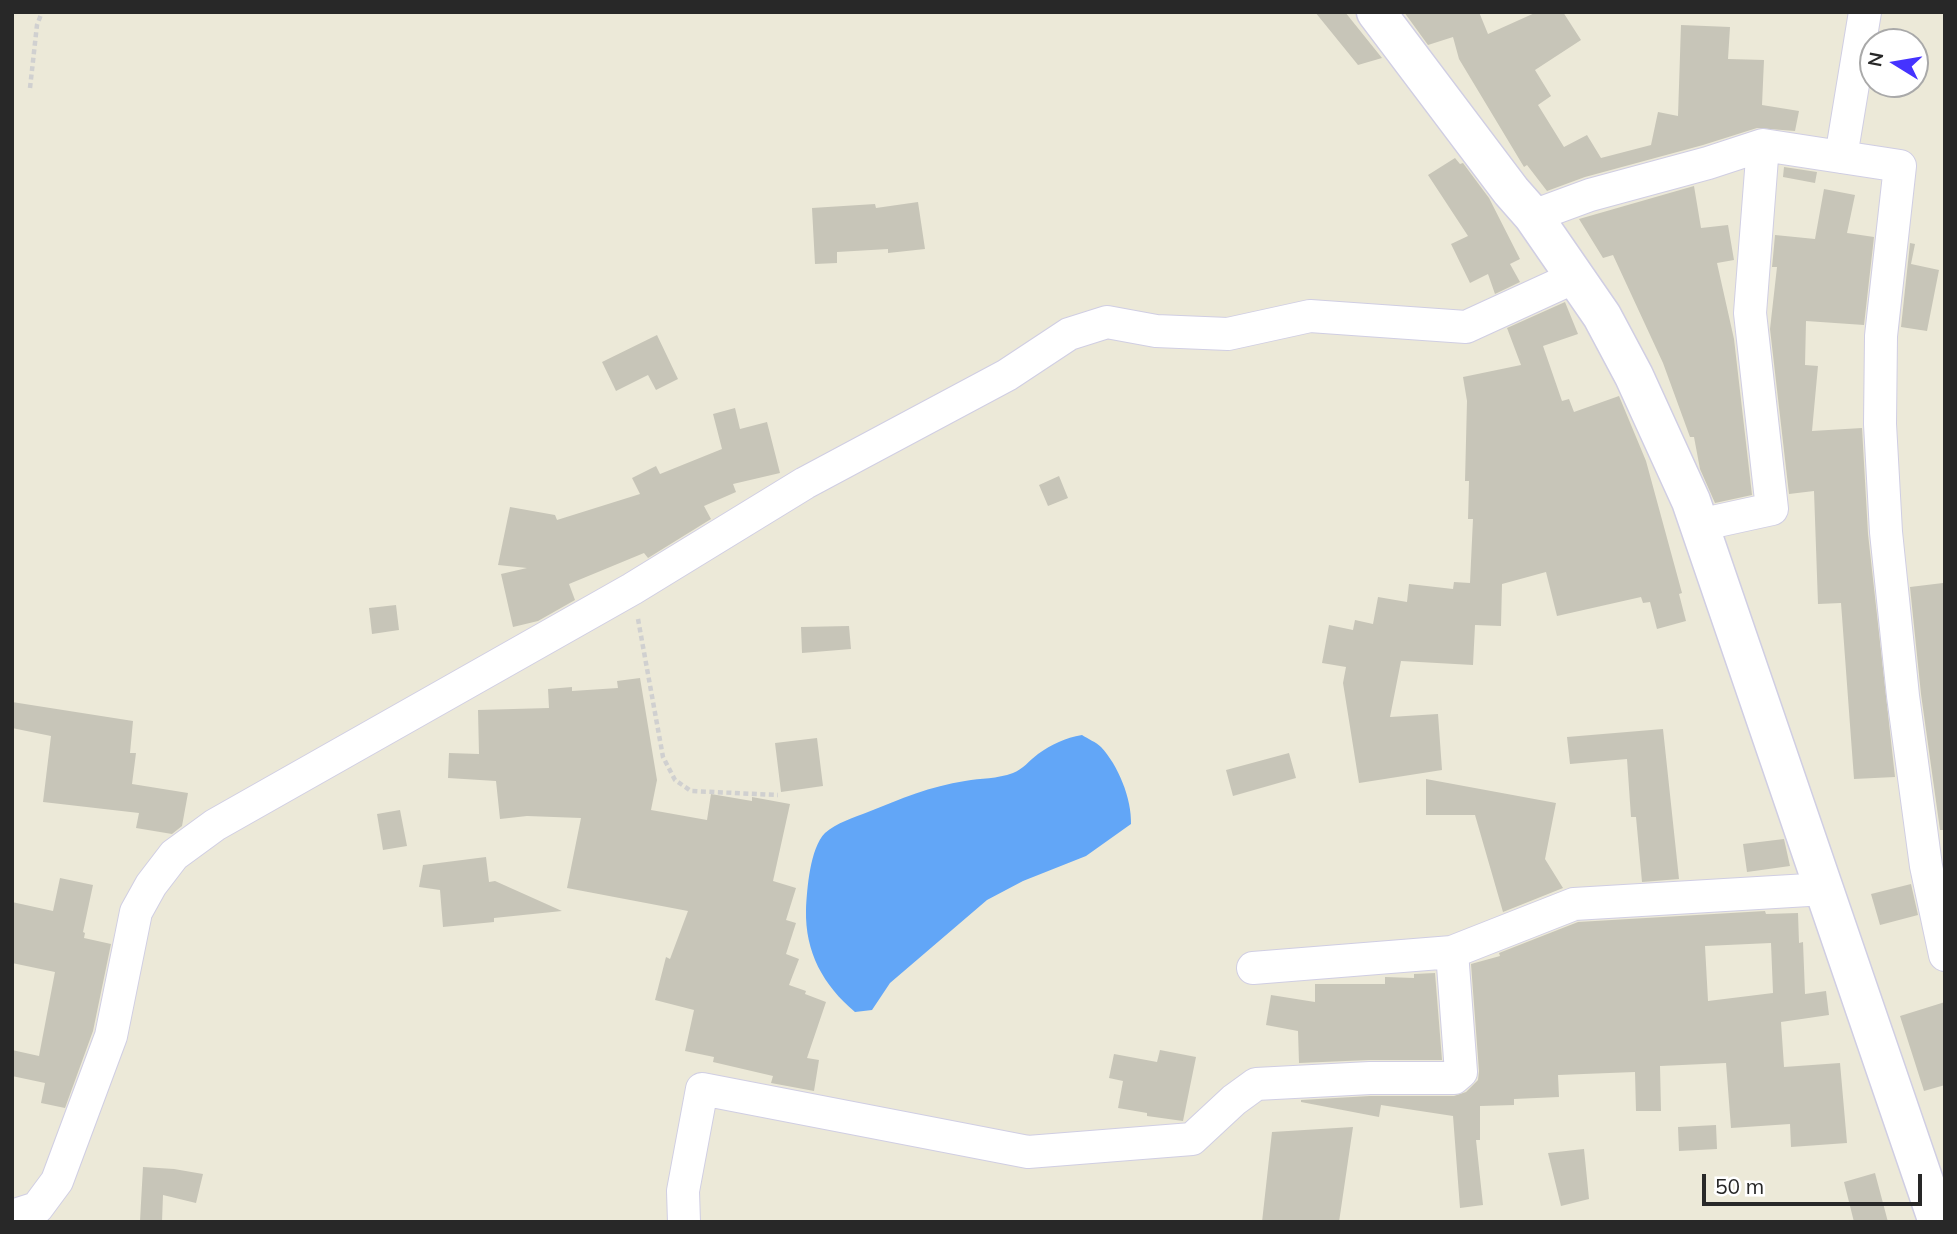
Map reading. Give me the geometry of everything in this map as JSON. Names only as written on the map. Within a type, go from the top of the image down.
[{"type":"street","points":[[1376,12],[1511,191],[1533,216],[1602,316],[1634,376],[1691,500],[1938,1222]]},
{"type":"street","points":[[1841,156],[1865,12]]},
{"type":"street","points":[[1533,216],[1590,195],[1763,145],[1900,166],[1881,336],[1880,424],[1886,532],[1903,696],[1926,866],[1945,955]]},
{"type":"street","points":[[1699,526],[1772,509],[1750,313],[1763,145]]},
{"type":"street","points":[[12,1216],[37,1208],[57,1181],[111,1037],[136,912],[151,885],[174,855],[225,819],[632,589],[805,483],[1007,375],[1069,334],[1107,322],[1156,331],[1228,334],[1310,316],[1466,327],[1575,277]]},
{"type":"street","points":[[1253,968],[1452,952],[1574,904],[1825,889]]},
{"type":"street","points":[[684,1222],[683,1191],[702,1089],[1028,1152],[1192,1139],[1234,1100],[1256,1084],[1370,1078],[1454,1078],[1461,1072],[1452,952]]},
{"type":"path","points":[[30,88],[37,25],[42,12]]},
{"type":"path","points":[[632,589],[663,757],[675,780],[691,791],[778,795]]},
{"type":"water","points":[[1082,735],[1101,747],[1113,763],[1126,793],[1131,824],[1086,856],[1023,881],[987,900],[890,983],[872,1010],[855,1012],[825,979],[809,940],[806,910],[808,880],[816,848],[825,833],[846,821],[928,790],[952,783],[1013,773],[1048,747]]},
{"type":"building","points":[[1315,12],[1345,12],[1382,58],[1358,65]]},
{"type":"building","points":[[1404,12],[1479,12],[1488,34],[1537,12],[1563,12],[1581,40],[1535,70],[1551,96],[1538,105],[1564,147],[1587,135],[1601,158],[1651,145],[1658,112],[1678,116],[1681,25],[1730,27],[1728,59],[1764,60],[1762,105],[1799,111],[1795,131],[1757,128],[1585,177],[1547,191],[1527,165],[1524,167],[1459,59],[1453,37],[1428,45]]},
{"type":"building","points":[[1455,158],[1460,164],[1463,163],[1489,198],[1520,259],[1510,264],[1520,282],[1495,294],[1488,274],[1470,283],[1451,244],[1468,236],[1428,175]]},
{"type":"building","points":[[1784,167],[1817,172],[1815,183],[1783,177]]},
{"type":"building","points":[[1694,186],[1701,228],[1728,225],[1734,260],[1717,263],[1734,339],[1752,495],[1715,503],[1700,469],[1694,437],[1690,437],[1663,363],[1613,255],[1603,258],[1579,219]]},
{"type":"building","points":[[1824,189],[1855,195],[1847,233],[1874,237],[1864,325],[1806,321],[1805,365],[1818,366],[1812,431],[1862,428],[1868,534],[1895,777],[1854,779],[1841,603],[1818,604],[1814,491],[1789,494],[1770,329],[1777,267],[1772,267],[1775,235],[1815,239]]},
{"type":"building","points":[[918,202],[925,249],[888,253],[888,249],[837,252],[837,263],[815,264],[812,208],[875,204],[876,208]]},
{"type":"building","points":[[1910,243],[1915,244],[1911,264],[1939,270],[1927,331],[1901,327]]},
{"type":"building","points":[[1565,302],[1578,334],[1543,346],[1562,401],[1569,399],[1574,412],[1619,396],[1646,461],[1682,593],[1679,594],[1686,621],[1657,629],[1650,602],[1643,603],[1641,597],[1557,616],[1546,572],[1502,584],[1501,626],[1475,625],[1473,665],[1401,661],[1390,717],[1438,714],[1442,770],[1359,783],[1343,683],[1346,667],[1322,663],[1329,625],[1353,630],[1355,620],[1373,624],[1378,597],[1407,602],[1409,584],[1453,589],[1454,582],[1470,583],[1473,519],[1468,519],[1469,481],[1465,481],[1467,401],[1463,377],[1521,365],[1507,328]]},
{"type":"building","points":[[657,335],[678,379],[656,390],[648,375],[616,391],[602,362]]},
{"type":"building","points":[[735,408],[740,429],[767,422],[780,473],[733,484],[736,492],[704,506],[711,519],[648,558],[644,553],[569,584],[575,600],[538,621],[513,627],[501,574],[527,568],[498,565],[510,507],[555,515],[557,520],[640,494],[632,478],[656,466],[660,474],[722,449],[713,414]]},
{"type":"building","points":[[1059,476],[1068,498],[1048,506],[1039,485]]},
{"type":"building","points":[[1943,583],[1945,830],[1940,830],[1921,694],[1910,587]]},
{"type":"building","points":[[396,605],[399,630],[372,634],[369,608]]},
{"type":"building","points":[[849,626],[851,649],[802,653],[801,627]]},
{"type":"building","points":[[640,678],[657,780],[651,810],[707,820],[711,794],[752,801],[752,797],[790,804],[773,881],[796,888],[786,920],[796,923],[786,954],[799,959],[789,985],[826,1002],[807,1058],[819,1060],[814,1091],[771,1083],[773,1076],[713,1062],[714,1057],[685,1051],[694,1010],[655,1000],[666,957],[670,959],[688,911],[567,888],[581,818],[527,816],[500,819],[496,781],[448,778],[449,753],[479,754],[478,710],[549,708],[548,689],[572,687],[572,691],[618,688],[617,681]]},
{"type":"building","points":[[12,702],[133,721],[130,753],[136,753],[132,784],[188,793],[182,826],[172,834],[136,828],[139,813],[43,802],[51,736],[12,728]]},
{"type":"building","points":[[1663,729],[1679,879],[1642,882],[1636,817],[1631,817],[1627,759],[1570,764],[1567,737]]},
{"type":"building","points":[[817,738],[823,786],[781,792],[775,743]]},
{"type":"building","points":[[1289,753],[1296,778],[1233,796],[1226,770]]},
{"type":"building","points":[[1426,779],[1556,803],[1545,859],[1563,888],[1503,912],[1475,815],[1426,815]]},
{"type":"building","points":[[400,810],[407,846],[383,850],[377,814]]},
{"type":"building","points":[[1784,839],[1790,866],[1747,872],[1743,844]]},
{"type":"building","points":[[486,857],[489,882],[495,881],[562,911],[494,918],[494,922],[443,927],[440,890],[419,887],[423,865]]},
{"type":"building","points":[[60,878],[93,885],[84,938],[111,944],[93,1031],[65,1108],[41,1103],[45,1083],[12,1076],[12,1050],[39,1056],[55,972],[12,963],[12,902],[53,911]]},
{"type":"building","points":[[1911,884],[1918,915],[1880,925],[1871,894]]},
{"type":"building","points":[[1765,911],[1766,914],[1798,913],[1799,943],[1803,942],[1805,994],[1826,991],[1829,1015],[1781,1022],[1784,1067],[1840,1063],[1847,1143],[1791,1147],[1790,1124],[1731,1128],[1726,1063],[1660,1066],[1661,1111],[1636,1111],[1635,1072],[1558,1075],[1559,1097],[1514,1099],[1514,1105],[1480,1106],[1480,1140],[1476,1140],[1483,1205],[1460,1208],[1453,1116],[1381,1105],[1379,1117],[1301,1102],[1370,1096],[1454,1096],[1466,1092],[1478,1080],[1479,1071],[1471,964],[1500,956],[1499,953],[1578,922]],"holes":[[[1771,943],[1773,993],[1708,1001],[1705,946]]]},
{"type":"building","points":[[1435,973],[1442,1060],[1299,1063],[1298,1031],[1266,1025],[1271,995],[1315,1002],[1315,984],[1385,984],[1385,977],[1414,978],[1414,974]]},
{"type":"building","points":[[1945,1002],[1945,1085],[1924,1091],[1900,1016]]},
{"type":"building","points":[[1160,1050],[1196,1057],[1183,1121],[1147,1116],[1147,1113],[1118,1108],[1123,1081],[1109,1078],[1114,1054],[1157,1062]]},
{"type":"building","points":[[1716,1125],[1717,1149],[1679,1151],[1678,1127]]},
{"type":"building","points":[[1353,1127],[1339,1222],[1262,1222],[1272,1132]]},
{"type":"building","points":[[1584,1149],[1589,1199],[1561,1206],[1548,1153]]},
{"type":"building","points":[[143,1167],[203,1174],[196,1203],[163,1195],[162,1222],[140,1221]]},
{"type":"building","points":[[1875,1173],[1888,1222],[1854,1222],[1844,1182]]}]
